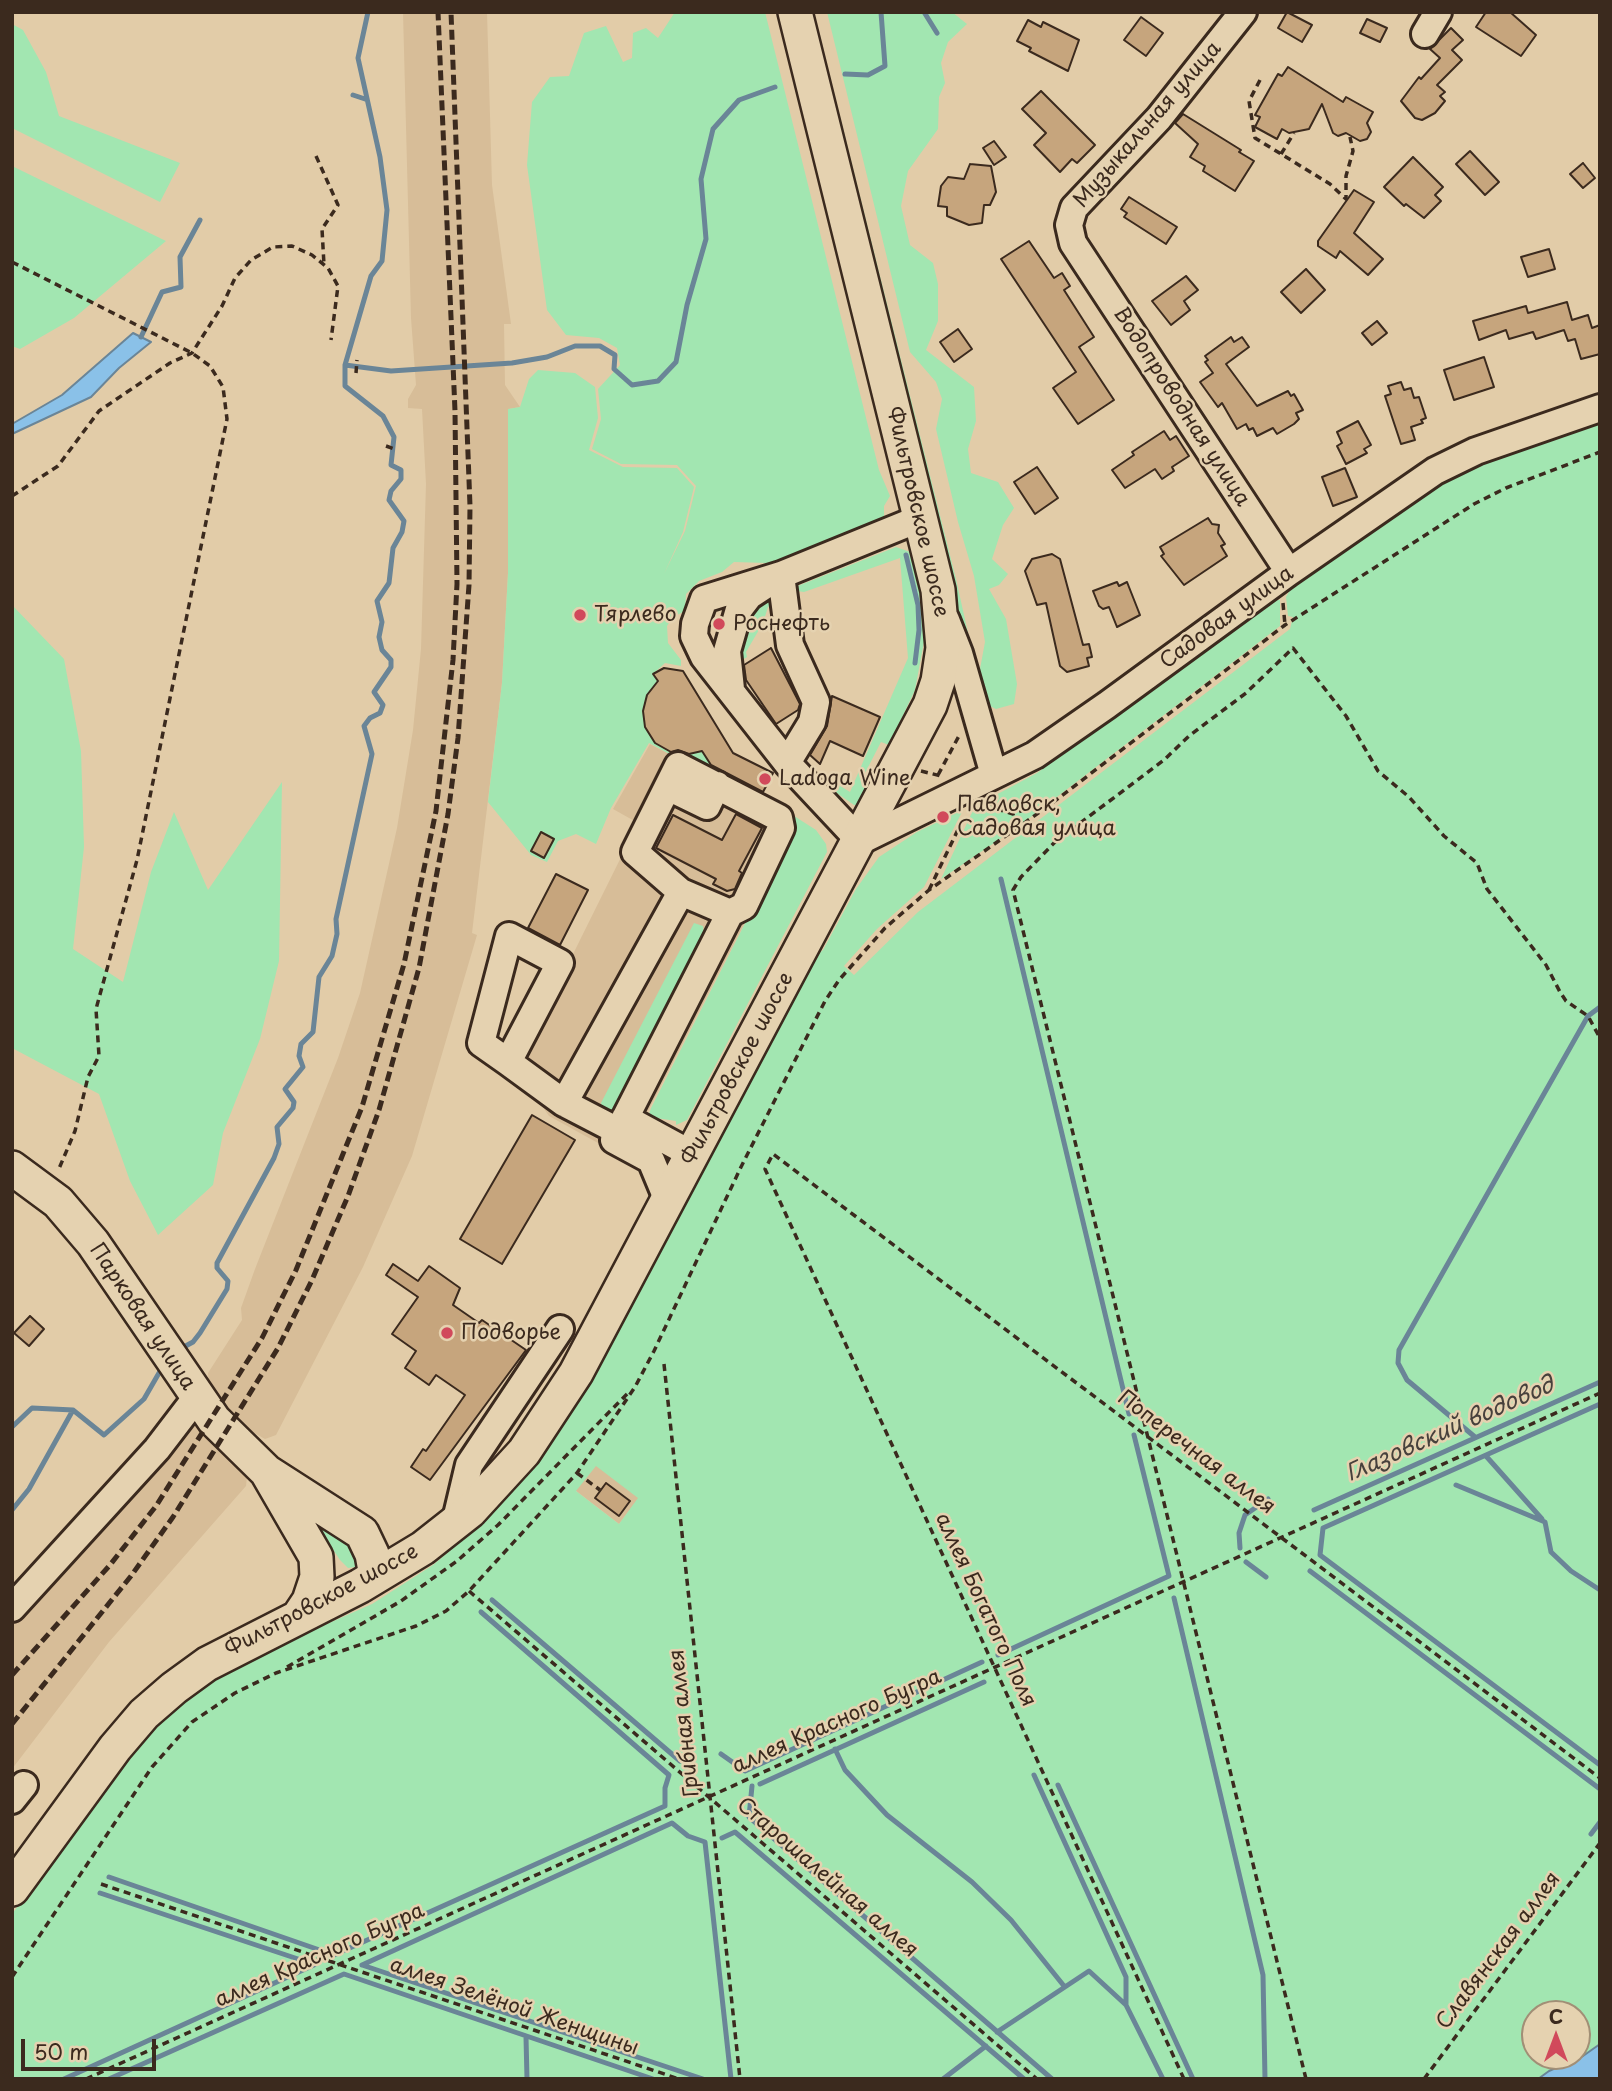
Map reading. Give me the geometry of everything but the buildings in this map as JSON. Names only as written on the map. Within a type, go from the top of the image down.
[{"type":"main road","name":"Фильтровское шоссе","points":[[12,1889],[115,1748],[144,1714],[207,1664],[368,1581],[423,1548],[455,1524],[500,1481],[542,1428],[576,1373],[693,1155],[860,841],[934,693],[943,648],[942,610],[795,12]]},
{"type":"main road","name":"Парковая улица","points":[[12,1168],[48,1194],[100,1252],[192,1391],[267,1472],[316,1557]]},
{"type":"main road","name":"Парковая улица","points":[[267,1472],[362,1533],[423,1548]]},
{"type":"main road","points":[[299,1616],[309,1601],[317,1577],[316,1557],[368,1581],[372,1554],[362,1533]]},
{"type":"street","name":"Музыкальная улица","points":[[1073,243],[1069,225],[1074,208],[1160,118],[1243,12]]},
{"type":"street","name":"Водопроводная улица","points":[[1073,243],[1289,572]]},
{"type":"street","name":"Садовая улица","points":[[860,841],[988,786],[1108,705],[1289,572],[1447,465],[1515,436],[1600,408]]},
{"type":"street","points":[[860,841],[787,763],[697,646],[694,636],[698,611],[704,599],[781,575],[920,518]]},
{"type":"street","points":[[731,689],[727,651],[739,608],[748,596],[781,575]]},
{"type":"street","points":[[781,575],[790,645],[816,702],[812,722],[787,763]]},
{"type":"street","points":[[942,610],[959,653],[988,786]]},
{"type":"street","points":[[668,1201],[651,1160],[614,1140],[730,913],[744,906],[781,828],[779,818],[771,812],[717,785],[707,806],[668,787],[635,852],[681,892],[730,913]]},
{"type":"street","points":[[564,1102],[681,892]]},
{"type":"street","points":[[508,1062],[564,1102],[693,1155]]},
{"type":"street","points":[[455,1524],[469,1465],[560,1329]]},
{"type":"street","points":[[545,1353],[576,1373]]},
{"type":"street","points":[[12,1608],[157,1449],[192,1391]]},
{"type":"street","points":[[509,1408],[542,1428]]},
{"type":"path","points":[[1260,80],[1249,101],[1255,138],[1330,184],[1346,200],[1346,176],[1353,151],[1350,137]]},
{"type":"path","points":[[1281,154],[1294,133]]},
{"type":"path","points":[[316,156],[338,205],[322,229],[324,265]]},
{"type":"path","points":[[12,496],[58,466],[99,411],[170,363],[192,353],[222,306],[235,278],[251,260],[273,247],[292,246],[324,265],[338,286],[330,326],[331,340]]},
{"type":"path","points":[[12,262],[192,353],[210,366],[223,387],[227,419],[137,860],[96,1009],[99,1056],[88,1077],[75,1131],[48,1194]]},
{"type":"path","points":[[356,373],[357,360]]},
{"type":"path","points":[[386,446],[397,450]]},
{"type":"path","points":[[970,803],[929,890],[1047,807],[1285,625],[1400,550],[1506,488],[1600,452]]},
{"type":"path","points":[[1306,2079],[1013,890],[1021,877],[1055,842],[1164,760],[1246,693],[1293,648],[1346,716],[1378,771],[1477,863],[1487,889],[1546,965],[1566,1001],[1588,1016],[1600,1038]]},
{"type":"path","points":[[918,770],[938,775],[961,731]]},
{"type":"path","points":[[988,786],[1007,813],[1042,804],[1047,807]]},
{"type":"path","name":"Поперечная аллея","points":[[773,1154],[1600,1778]]},
{"type":"path","name":"аллея Богатого Поля","points":[[773,1154],[765,1169],[1184,2079]]},
{"type":"path","name":"Грибная аллея","points":[[664,1364],[740,2079]]},
{"type":"path","name":"аллея Красного Бугра","points":[[86,2079],[1600,1393]]},
{"type":"path","points":[[577,1473],[600,1490]]},
{"type":"path","name":"Старошалейная аллея","points":[[469,1591],[1037,2079]]},
{"type":"path","name":"Славянская аллея","points":[[1424,2079],[1600,1843]]},
{"type":"path","name":"аллея Зелёной Женщины","points":[[101,1884],[679,2079]]},
{"type":"shaded area","points":[[403,12],[487,12],[492,185],[511,324],[504,324],[505,385],[520,407],[509,409],[508,573],[502,683],[472,933],[477,935],[412,1156],[363,1267],[276,1435],[265,1439],[247,1429],[227,1458],[247,1477],[246,1486],[109,1642],[12,1769],[12,1621],[203,1407],[210,1392],[208,1373],[242,1320],[241,1308],[255,1269],[338,1058],[360,993],[397,828],[413,730],[421,649],[426,484],[422,409],[408,408],[408,399],[416,385],[411,318]]},
{"type":"shaded area","points":[[650,744],[790,818],[793,829],[646,1115],[618,1154],[549,1116],[524,1079],[521,1059],[638,823],[613,809]]},
{"type":"shaded area","points":[[596,1465],[639,1498],[619,1524],[575,1490]]},
{"type":"green space","points":[[675,12],[765,12],[879,470],[890,496],[884,506],[884,517],[785,559],[767,563],[734,562],[722,572],[699,581],[686,594],[685,611],[673,617],[667,626],[668,643],[681,660],[681,666],[665,663],[653,674],[658,681],[647,695],[643,711],[645,727],[655,743],[669,752],[686,755],[702,750],[712,767],[767,795],[766,798],[816,830],[826,844],[827,852],[687,1120],[676,1125],[676,1121],[656,1118],[649,1114],[651,1108],[793,829],[792,820],[649,743],[611,808],[596,844],[576,834],[558,841],[547,862],[531,855],[488,802],[502,683],[508,573],[508,409],[520,407],[529,379],[538,370],[575,373],[595,387],[598,418],[589,450],[623,467],[677,468],[694,487],[683,532],[664,574],[685,531],[696,486],[677,465],[621,464],[592,449],[601,419],[598,389],[620,365],[617,348],[599,338],[566,335],[547,310],[527,165],[532,102],[550,77],[569,76],[584,33],[606,26],[623,62],[632,58],[633,33],[646,28],[658,38]]},
{"type":"green space","points":[[827,12],[952,12],[967,24],[948,42],[941,63],[945,83],[939,97],[938,129],[908,171],[901,206],[910,245],[933,263],[938,284],[938,321],[926,350],[974,387],[976,421],[968,449],[971,473],[998,482],[1014,508],[1003,525],[992,559],[1008,574],[999,585],[989,589],[1006,619],[1017,684],[1014,704],[996,709],[986,704],[977,685],[985,642],[974,576],[936,429],[942,399],[936,382],[910,352]]},
{"type":"green space","points":[[12,24],[23,30],[46,72],[59,116],[180,163],[160,202],[12,128]]},
{"type":"green space","points":[[824,65],[827,65],[974,660],[970,659]]},
{"type":"green space","points":[[12,166],[166,241],[74,318],[20,349],[12,346]]},
{"type":"green space","points":[[1600,417],[1600,2050],[1591,2056],[1591,2000],[1521,2000],[1521,2070],[1568,2070],[1553,2079],[12,2079],[12,1914],[139,1742],[190,1695],[239,1663],[372,1604],[433,1565],[459,1543],[808,962],[823,950],[856,889],[879,857],[917,832],[963,810],[924,887],[877,929],[844,966],[854,975],[918,912],[1290,629],[1293,617],[1288,616],[1286,597],[1290,590],[1335,552],[1460,470]],"holes":[[[596,1466],[638,1498],[619,1524],[576,1491]]]},
{"type":"green space","points":[[896,547],[913,553],[921,590],[925,636],[915,690],[889,745],[881,742],[862,779],[874,785],[858,805],[854,805],[831,789],[837,784],[850,792],[908,658],[900,558],[804,592],[797,591],[795,587]]},
{"type":"green space","points":[[776,593],[775,604],[768,607],[763,623],[746,652],[747,657],[737,663],[745,612]]},
{"type":"green space","points":[[1269,599],[1280,600],[1280,626],[1019,826],[941,879],[975,806],[1037,773]]},
{"type":"green space","points":[[12,605],[64,659],[81,751],[84,847],[73,949],[123,982],[151,872],[174,812],[208,890],[282,782],[279,961],[260,1039],[223,1133],[213,1185],[158,1235],[130,1181],[99,1094],[12,1048]]},
{"type":"green space","points":[[694,923],[703,926],[704,934],[617,1109],[608,1113],[601,1103]]},
{"type":"green space","points":[[303,1504],[357,1554],[355,1567],[348,1568],[340,1560]]},
{"type":"water","points":[[133,333],[151,342],[119,368],[91,397],[12,434],[12,424],[62,395]]},
{"type":"water","points":[[1600,2044],[1600,2079],[1538,2079],[1551,2070],[1591,2070],[1591,2050]]},
{"type":"waterway","points":[[180,1349],[193,1342],[227,1289],[228,1281],[217,1268],[217,1263],[274,1158],[279,1144],[277,1127],[293,1108],[294,1102],[285,1089],[303,1067],[299,1056],[301,1044],[313,1032],[319,977],[332,956],[337,934],[336,919],[372,754],[364,726],[370,718],[380,713],[383,705],[374,692],[391,667],[391,660],[382,650],[379,637],[382,622],[377,601],[389,583],[393,548],[402,532],[404,521],[389,500],[391,491],[401,479],[401,470],[391,465],[394,437],[383,416],[345,386],[345,365],[371,276],[382,261],[387,210],[380,157],[358,58],[368,12]]},
{"type":"waterway","points":[[845,74],[868,75],[885,66],[881,12]]},
{"type":"waterway","points":[[924,12],[937,33]]},
{"type":"waterway","points":[[345,365],[391,371],[512,363],[547,357],[575,346],[600,346],[615,355],[614,369],[632,385],[658,381],[676,362],[687,305],[706,239],[701,179],[713,129],[739,100],[775,87]]},
{"type":"waterway","points":[[353,95],[365,99]]},
{"type":"waterway","points":[[141,337],[162,292],[181,287],[180,257],[200,220]]},
{"type":"waterway","points":[[906,555],[918,605],[919,630],[915,663]]},
{"type":"waterway","points":[[1001,879],[1129,1414]]},
{"type":"waterway","points":[[1475,1437],[1407,1380],[1398,1363],[1399,1350],[1588,1016],[1600,1007]]},
{"type":"waterway","points":[[12,1510],[29,1489],[73,1410],[104,1435],[144,1399],[163,1366]]},
{"type":"waterway","name":"Глазовский водовод","points":[[1314,1510],[1600,1382]]},
{"type":"waterway","points":[[1600,1404],[1323,1528],[1320,1555],[1600,1765]]},
{"type":"waterway","points":[[12,1427],[32,1408],[73,1410]]},
{"type":"waterway","points":[[998,1655],[1169,1576],[1134,1435]]},
{"type":"waterway","points":[[1486,1456],[1542,1519]]},
{"type":"waterway","points":[[1456,1485],[1545,1522],[1551,1552],[1571,1571],[1600,1590]]},
{"type":"waterway","points":[[1240,1548],[1239,1533],[1245,1515],[1268,1499]]},
{"type":"waterway","points":[[1246,1562],[1266,1577]]},
{"type":"waterway","points":[[1310,1571],[1600,1789]]},
{"type":"waterway","points":[[1174,1598],[1263,1975],[1265,2079]]},
{"type":"waterway","points":[[492,1600],[680,1761]]},
{"type":"waterway","points":[[109,1877],[334,1955],[665,1806],[665,1788],[669,1775],[481,1612]]},
{"type":"waterway","points":[[721,1754],[745,1771],[982,1662]]},
{"type":"waterway","points":[[760,1784],[984,1682]]},
{"type":"waterway","points":[[835,1749],[845,1770],[887,1815],[972,1882],[1011,1920],[1064,1986]]},
{"type":"waterway","points":[[1034,1775],[1126,1977],[1126,2005],[1163,2079]]},
{"type":"waterway","points":[[1058,1785],[1193,2079]]},
{"type":"waterway","points":[[752,1786],[749,1817],[1052,2079]]},
{"type":"waterway","points":[[1591,1834],[1600,1822]]},
{"type":"waterway","points":[[362,1965],[672,1823],[688,1836],[705,1842],[731,2079]]},
{"type":"waterway","points":[[722,1838],[735,1832],[1024,2079]]},
{"type":"waterway","points":[[100,1893],[313,1964]]},
{"type":"waterway","points":[[64,2079],[314,1965]]},
{"type":"waterway","points":[[362,1965],[703,2079]]},
{"type":"waterway","points":[[997,2032],[1089,1971],[1126,2005]]},
{"type":"waterway","points":[[109,2079],[344,1974],[653,2079]]},
{"type":"waterway","points":[[526,2037],[527,2079]]},
{"type":"waterway","points":[[943,2079],[986,2046]]},
{"type":"railway","points":[[12,1675],[110,1565],[156,1506],[262,1338],[296,1270],[362,1107],[404,964],[436,811],[453,660],[457,584],[455,411],[438,12]]},
{"type":"railway","points":[[12,1724],[131,1576],[173,1517],[278,1348],[312,1280],[348,1196],[379,1110],[419,968],[448,814],[458,738],[469,585],[470,506],[451,12]]},
{"type":"place","name":"Тярлево","points":[[580,615]]},
{"type":"place","name":"Роснефть","points":[[719,624]]},
{"type":"place","name":"Ladoga Wine","points":[[765,779]]},
{"type":"place","name":"Павловск, Садовая улица","points":[[943,817]]},
{"type":"place","name":"Подворье","points":[[447,1333]]}]
